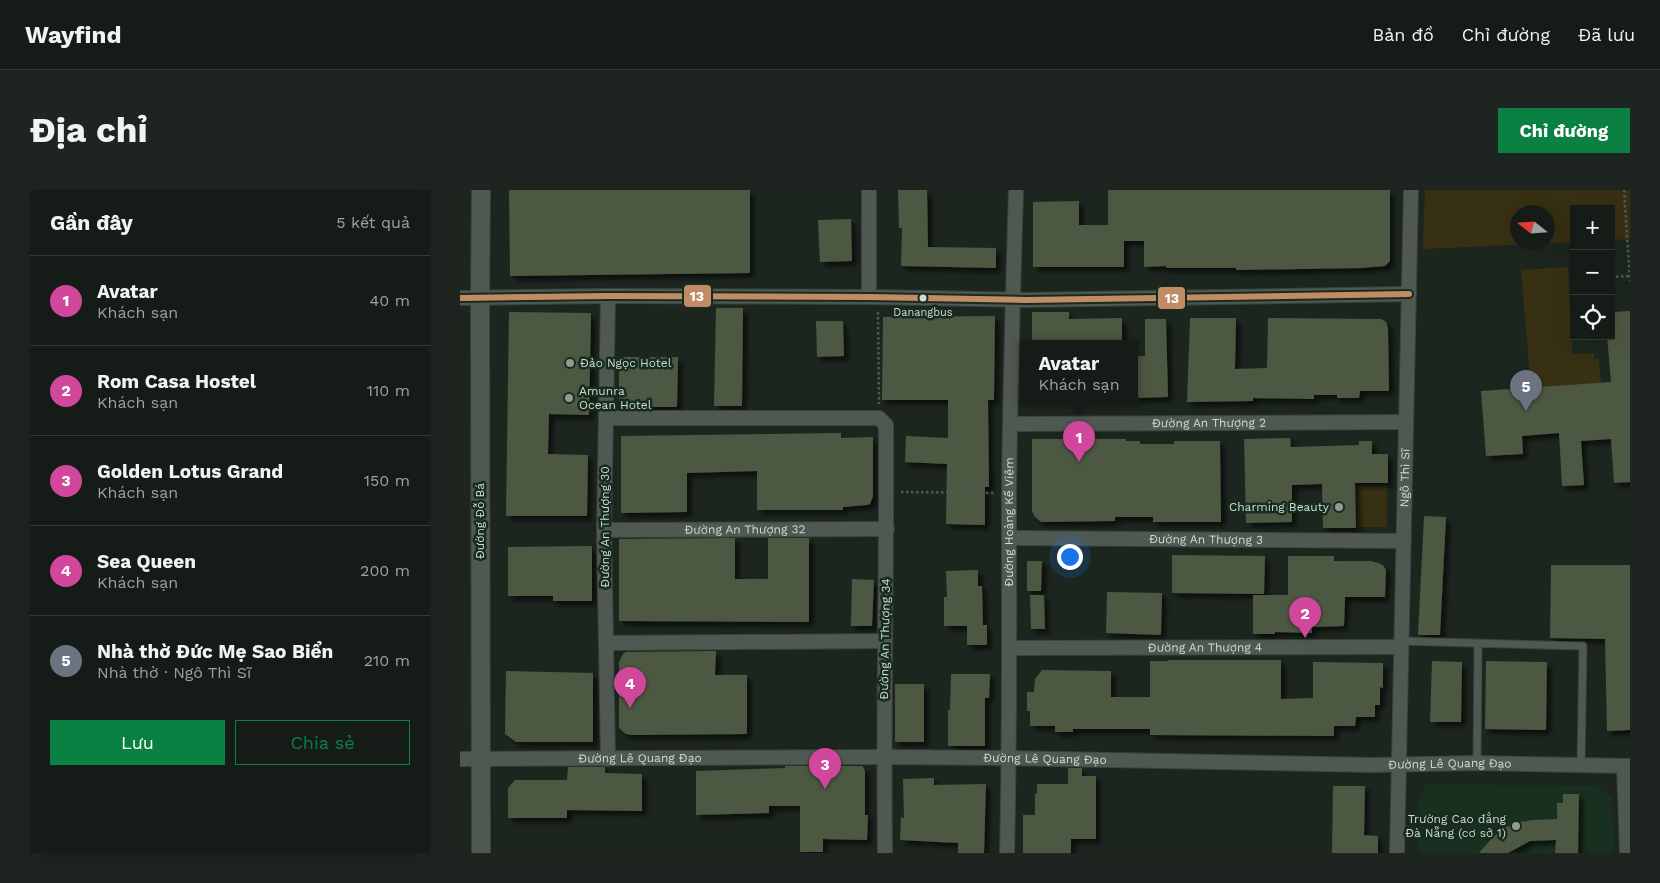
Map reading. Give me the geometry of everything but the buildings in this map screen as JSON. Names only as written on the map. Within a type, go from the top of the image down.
[{"type":"street","name":"Đường Đỗ Bá","points":[[481,853],[480,298],[482,190]]},
{"type":"street","points":[[868,297],[869,190]]},
{"type":"street","name":"Đường Hoàng Kế Viêm","points":[[1007,853],[1009,493],[1016,190]]},
{"type":"street","name":"Ngô Thì Sĩ","points":[[1397,853],[1411,190]]},
{"type":"street","points":[[460,298],[608,296],[868,297],[1012,300],[1409,294]]},
{"type":"street","name":"Đường An Thượng 30","points":[[608,296],[604,530],[608,759]]},
{"type":"street","points":[[606,418],[882,421]]},
{"type":"street","name":"Đường An Thượng 34","points":[[882,421],[887,492],[884,641],[885,853]]},
{"type":"street","name":"Đường An Thượng 2","points":[[1010,424],[1406,422]]},
{"type":"street","name":"Đường An Thượng 32","points":[[604,530],[887,529]]},
{"type":"street","name":"Đường An Thượng 3","points":[[1010,538],[1404,541]]},
{"type":"street","points":[[606,643],[884,641]]},
{"type":"street","name":"Đường An Thượng 4","points":[[1009,648],[1401,644]]},
{"type":"street","name":"Đường Lê Quang Đạo","points":[[460,759],[884,757],[1399,765],[1477,763],[1627,766]]},
{"type":"street","points":[[1627,766],[1627,853]]},
{"type":"lane","points":[[1401,644],[1583,646],[1581,766]]},
{"type":"lane","points":[[1477,763],[1478,644]]},
{"type":"path","points":[[1624,190],[1630,281]]},
{"type":"path","points":[[1615,277],[1630,276]]},
{"type":"path","points":[[868,297],[878,310],[882,421]]},
{"type":"path","points":[[887,492],[1009,493]]},
{"type":"shaded area","points":[[1425,190],[1630,190],[1630,239],[1615,240],[1615,205],[1570,205],[1570,242],[1555,243],[1555,205],[1510,205],[1510,245],[1423,249]]},
{"type":"shaded area","points":[[1568,267],[1572,354],[1594,353],[1594,359],[1599,359],[1601,383],[1531,388],[1521,270]]},
{"type":"shaded area","points":[[1387,485],[1387,527],[1357,527],[1356,486]]},
{"type":"shaded area","name":"Trường Cao đẳng Đà Nẵng (cơ sở 1)","points":[[1426,784],[1597,786],[1612,798],[1614,853],[1418,853],[1419,798]]},
{"type":"transit line","name":"13","points":[[460,298],[608,296],[1026,300],[1409,294]]},
{"type":"place","name":"Danangbus","points":[[923,298]]},
{"type":"place","name":"Đảo Ngọc Hotel","points":[[570,363]]},
{"type":"place","name":"Amunra Ocean Hotel","points":[[569,398]]},
{"type":"place","name":"Nhà thờ Đức Mẹ Sao Biển","points":[[1526,411]]},
{"type":"place","name":"Avatar","points":[[1079,462]]},
{"type":"place","name":"Charming Beauty","points":[[1339,507]]},
{"type":"place","name":"Rom Casa Hostel","points":[[1305,638]]},
{"type":"place","name":"Sea Queen","points":[[630,708]]},
{"type":"place","name":"Golden Lotus Grand","points":[[825,789]]},
{"type":"place","name":"Trường Cao đẳng Đà Nẵng (cơ sở 1)","points":[[1516,826]]}]
